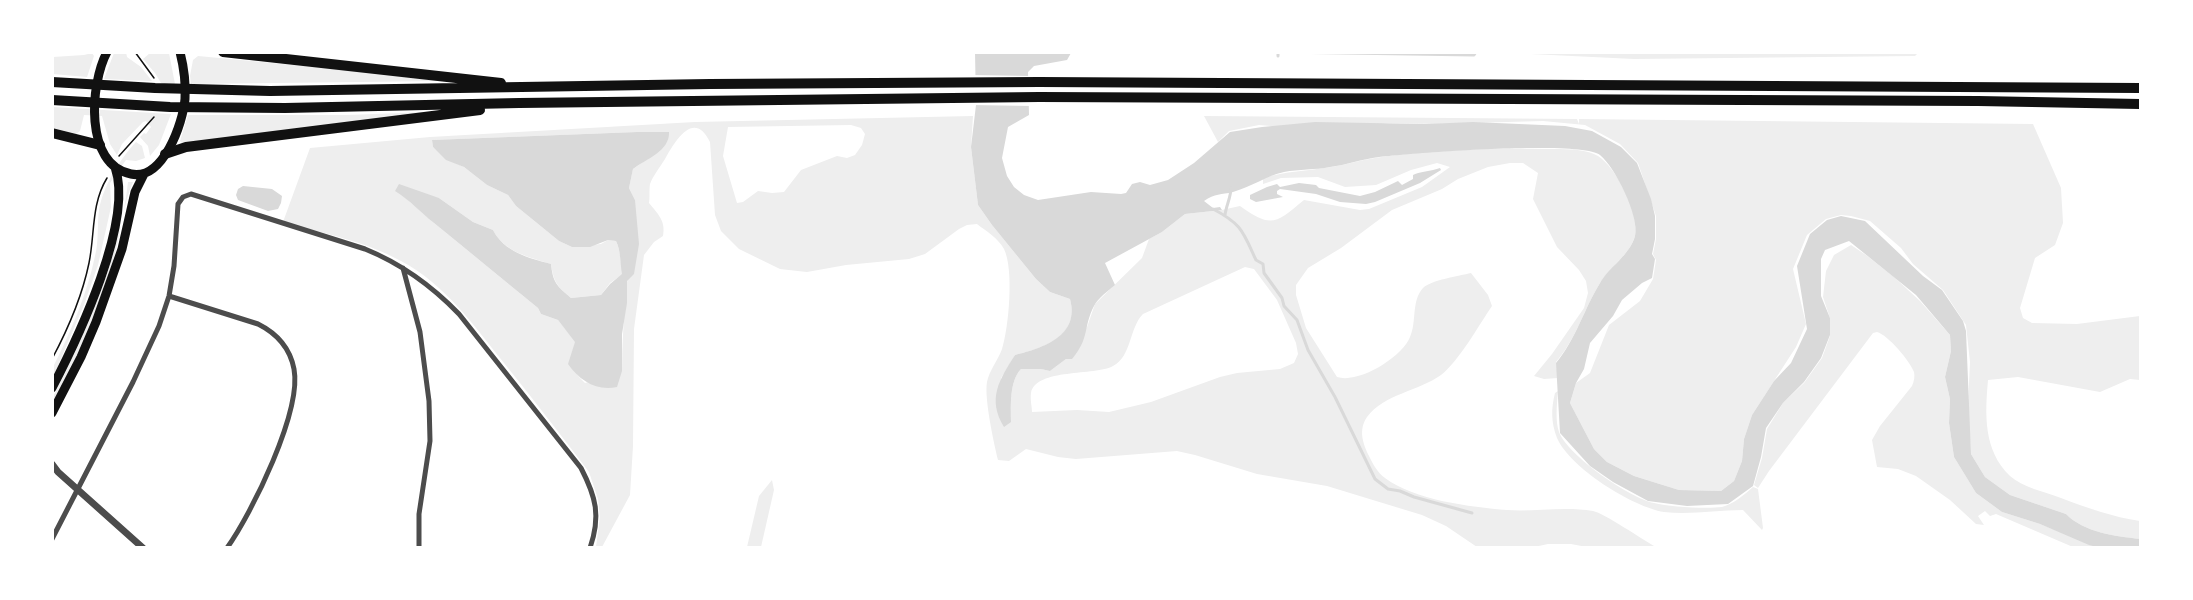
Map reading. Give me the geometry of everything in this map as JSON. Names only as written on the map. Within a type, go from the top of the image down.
[{"type":"highway","points":[[223,52],[468,78],[519,87]]},
{"type":"highway","points":[[106,55],[95,90],[94,111],[97,131],[100,145],[108,160],[115,167],[131,174],[144,174],[154,168],[174,138],[181,120],[185,98],[181,57]]},
{"type":"highway","points":[[52,82],[165,89],[250,91],[962,82],[2140,88]]},
{"type":"highway","points":[[52,100],[170,107],[285,108],[962,97],[1954,101],[2140,104]]},
{"type":"highway","points":[[165,154],[186,147],[401,121],[519,103]]},
{"type":"highway","points":[[52,133],[100,145]]},
{"type":"highway","points":[[52,388],[83,323],[110,243],[120,190],[115,167]]},
{"type":"highway","points":[[52,413],[78,365],[96,322],[122,249],[135,192],[144,174]]},
{"type":"street","points":[[52,539],[151,345],[169,296],[177,248],[178,204],[187,195],[197,194],[242,212],[365,249],[392,260],[439,293],[459,314],[581,468],[594,495],[596,507],[597,521],[590,548]]},
{"type":"street","points":[[403,267],[420,332],[429,401],[430,441],[419,514],[419,548]]},
{"type":"street","points":[[169,296],[268,329],[279,338],[287,350],[294,369],[295,382],[288,417],[271,466],[227,548]]},
{"type":"street","points":[[52,464],[55,471],[143,548]]},
{"type":"path","points":[[135,52],[144,64]]},
{"type":"path","points":[[119,156],[144,129]]},
{"type":"path","points":[[52,359],[71,318],[86,276],[92,248],[96,203],[107,178]]},
{"type":"shaded area","points":[[126,52],[127,57],[141,67],[152,81],[104,79],[114,53]]},
{"type":"shaded area","points":[[975,52],[1071,53],[1067,60],[1034,66],[1028,72],[1029,115],[1008,127],[1002,158],[1007,176],[1014,187],[1024,195],[1038,200],[1091,192],[1126,193],[1132,184],[1140,182],[1150,185],[1168,180],[1194,163],[1230,132],[1315,122],[1426,124],[1473,122],[1565,126],[1592,131],[1621,147],[1637,163],[1651,199],[1655,216],[1655,239],[1652,254],[1655,259],[1652,278],[1642,283],[1622,300],[1613,316],[1590,343],[1584,369],[1576,383],[1570,403],[1594,449],[1607,462],[1634,476],[1679,490],[1721,491],[1734,481],[1742,461],[1744,439],[1752,415],[1774,381],[1791,363],[1807,329],[1797,266],[1810,234],[1827,220],[1841,216],[1865,221],[1923,276],[1942,290],[1963,321],[1966,331],[1971,454],[1985,477],[2010,495],[2066,514],[2082,526],[2111,535],[2140,539],[2140,547],[2089,545],[2040,524],[2002,512],[1976,493],[1954,457],[1949,423],[1950,399],[1945,377],[1951,351],[1950,335],[1916,295],[1849,241],[1825,250],[1821,259],[1821,296],[1830,318],[1830,335],[1821,358],[1804,382],[1783,403],[1766,428],[1753,486],[1728,504],[1687,506],[1648,501],[1613,482],[1590,466],[1560,433],[1556,363],[1569,344],[1600,283],[1629,249],[1636,228],[1625,193],[1606,161],[1600,155],[1587,151],[1562,148],[1494,149],[1379,157],[1324,168],[1284,172],[1240,190],[1211,197],[1204,201],[1213,208],[1220,207],[1222,210],[1185,214],[1162,232],[1105,263],[1115,285],[1094,306],[1078,352],[1072,359],[1066,359],[1050,371],[1021,369],[1014,381],[1011,422],[1004,427],[996,407],[996,399],[1000,381],[1009,364],[1015,355],[1047,344],[1057,338],[1070,322],[1072,312],[1070,299],[1050,292],[1036,279],[978,205],[971,147],[976,105]]},
{"type":"shaded area","points":[[1918,52],[1915,56],[1634,59],[1510,53]]},
{"type":"shaded area","points":[[92,53],[94,56],[87,77],[53,74],[53,57]]},
{"type":"shaded area","points":[[150,53],[169,53],[175,84],[161,83],[143,59]]},
{"type":"shaded area","points":[[198,56],[443,79],[443,81],[191,84],[193,60]]},
{"type":"shaded area","points":[[53,107],[171,114],[159,145],[150,156],[148,146],[140,137],[146,134],[151,127],[146,121],[122,144],[117,155],[110,144],[102,116],[84,115],[80,131],[76,134],[53,128]]},
{"type":"shaded area","points":[[429,112],[182,143],[180,141],[188,115],[347,115]]},
{"type":"shaded area","points":[[973,116],[971,147],[978,205],[1036,279],[1050,292],[1070,299],[1072,312],[1065,331],[1048,344],[1015,355],[1001,378],[1011,422],[1014,380],[1021,369],[1050,371],[1066,359],[1087,327],[1095,304],[1142,258],[1149,239],[1185,214],[1240,206],[1260,218],[1273,220],[1287,214],[1304,200],[1360,210],[1369,209],[1422,187],[1450,167],[1437,163],[1411,170],[1376,185],[1345,187],[1318,177],[1281,178],[1263,184],[1263,178],[1288,172],[1337,166],[1375,158],[1480,149],[1564,149],[1593,153],[1605,162],[1619,180],[1634,216],[1635,236],[1629,249],[1600,283],[1569,344],[1556,362],[1558,378],[1544,379],[1534,376],[1584,308],[1588,293],[1586,281],[1579,270],[1557,247],[1533,199],[1538,173],[1523,163],[1488,167],[1392,210],[1341,248],[1308,268],[1296,285],[1296,295],[1306,328],[1337,377],[1357,377],[1379,367],[1405,345],[1412,331],[1415,305],[1423,288],[1439,281],[1471,273],[1488,295],[1492,306],[1448,369],[1432,380],[1383,403],[1367,417],[1362,437],[1375,468],[1397,486],[1443,501],[1507,510],[1593,511],[1656,547],[1592,548],[1571,544],[1548,544],[1534,547],[1477,547],[1446,526],[1422,515],[1327,486],[1257,474],[1177,451],[1076,459],[1026,449],[1009,461],[998,460],[986,389],[1005,339],[1008,313],[1009,270],[1004,249],[999,241],[977,224],[967,225],[925,254],[909,259],[846,265],[807,272],[780,269],[739,249],[721,231],[715,215],[710,142],[698,128],[691,128],[679,137],[650,184],[649,203],[660,218],[664,231],[663,236],[654,242],[644,255],[634,329],[633,446],[630,495],[602,547],[596,547],[600,517],[598,499],[589,472],[458,307],[417,270],[387,254],[343,238],[283,222],[310,148],[430,137],[695,122]],"holes":[[[851,125],[861,128],[865,134],[862,145],[855,155],[847,158],[837,156],[801,170],[784,192],[758,191],[743,202],[737,203],[723,156],[728,127]],[[669,132],[659,151],[633,169],[629,188],[635,200],[635,210],[628,270],[622,371],[585,383],[572,364],[571,359],[576,342],[558,320],[541,314],[538,308],[395,190],[439,198],[473,222],[493,230],[510,249],[551,264],[557,284],[571,298],[601,295],[610,283],[623,274],[616,241],[608,240],[601,244],[572,247],[559,241],[516,206],[508,195],[487,185],[464,167],[446,159],[433,147],[432,140]],[[1245,267],[1254,269],[1277,300],[1296,343],[1298,354],[1294,363],[1280,369],[1220,377],[1151,402],[1109,412],[1077,410],[1032,412],[1031,393],[1035,385],[1043,380],[1054,376],[1105,369],[1119,361],[1124,356],[1138,320],[1143,314]]]},
{"type":"shaded area","points":[[1204,116],[1577,119],[1579,124],[1579,119],[2033,124],[2061,188],[2063,223],[2055,245],[2035,258],[2020,308],[2023,318],[2032,323],[2077,324],[2140,316],[2140,380],[2130,379],[2100,392],[2018,377],[1988,380],[1986,406],[1990,443],[2001,466],[2015,480],[2090,509],[2140,521],[2140,539],[2111,535],[2082,526],[2066,514],[2010,495],[1985,477],[1971,454],[1968,406],[1970,362],[1966,325],[1943,290],[1870,221],[1841,215],[1826,219],[1807,235],[1793,269],[1806,324],[1796,347],[1752,415],[1744,439],[1742,461],[1734,481],[1721,491],[1679,490],[1634,476],[1607,462],[1594,449],[1570,403],[1576,383],[1590,373],[1609,325],[1640,301],[1653,279],[1656,260],[1653,254],[1656,239],[1656,216],[1638,163],[1620,144],[1585,125],[1543,121],[1388,123],[1356,126],[1259,125],[1229,131],[1218,142]]},
{"type":"shaded area","points":[[669,132],[666,144],[656,154],[633,169],[629,188],[635,200],[639,244],[634,274],[627,281],[627,303],[622,334],[622,371],[617,387],[609,388],[595,386],[583,380],[568,364],[575,342],[558,320],[541,314],[538,308],[395,191],[399,184],[439,198],[473,222],[493,230],[510,249],[551,264],[556,284],[571,298],[601,295],[622,274],[616,241],[608,240],[590,247],[572,247],[559,241],[516,206],[508,195],[487,185],[464,167],[446,160],[433,147],[432,140]]},
{"type":"shaded area","points":[[136,142],[142,146],[145,158],[136,161],[126,160],[110,183],[111,207],[98,265],[84,305],[53,377],[52,369],[77,314],[92,271],[97,245],[99,210],[104,192],[118,165]]},
{"type":"shaded area","points":[[1440,168],[1441,170],[1420,183],[1366,204],[1340,202],[1316,194],[1280,189],[1277,194],[1283,197],[1256,202],[1250,199],[1250,195],[1267,187],[1299,183],[1360,196],[1398,181],[1402,185],[1413,179],[1415,174]]},
{"type":"shaded area","points":[[128,182],[133,182],[109,273],[88,330],[53,403],[53,397],[90,320],[110,266],[124,210]]},
{"type":"shaded area","points":[[243,186],[272,189],[282,196],[278,209],[268,211],[238,200],[236,195],[238,189]]},
{"type":"shaded area","points":[[1851,245],[1894,277],[1920,301],[1950,335],[1951,351],[1945,377],[1950,399],[1949,423],[1954,457],[1976,493],[2002,512],[2040,524],[2097,547],[2073,547],[1996,514],[1990,516],[1985,511],[1978,516],[1984,525],[1976,524],[1950,500],[1916,476],[1898,469],[1877,467],[1872,440],[1880,426],[1912,386],[1914,372],[1898,349],[1877,332],[1873,333],[1758,488],[1754,485],[1767,429],[1783,403],[1804,383],[1822,358],[1830,336],[1830,318],[1823,297],[1826,271],[1834,255]]},
{"type":"shaded area","points":[[1558,391],[1559,432],[1574,453],[1601,475],[1643,499],[1678,507],[1726,506],[1753,487],[1758,489],[1762,530],[1743,510],[1664,512],[1636,503],[1604,484],[1575,462],[1557,438],[1552,410],[1555,393]]},
{"type":"shaded area","points":[[772,480],[774,490],[761,547],[747,547],[759,496]]},
{"type":"pier","points":[[972,75],[1031,76],[1032,106],[972,105]]},
{"type":"waterway","points":[[1278,56],[1278,52],[1474,55],[1476,52]]},
{"type":"waterway","points":[[1225,215],[1231,188]]},
{"type":"waterway","points":[[1213,209],[1236,224],[1256,260],[1263,264],[1264,273],[1282,298],[1284,306],[1297,320],[1308,350],[1335,397],[1375,479],[1388,489],[1472,513]]}]
